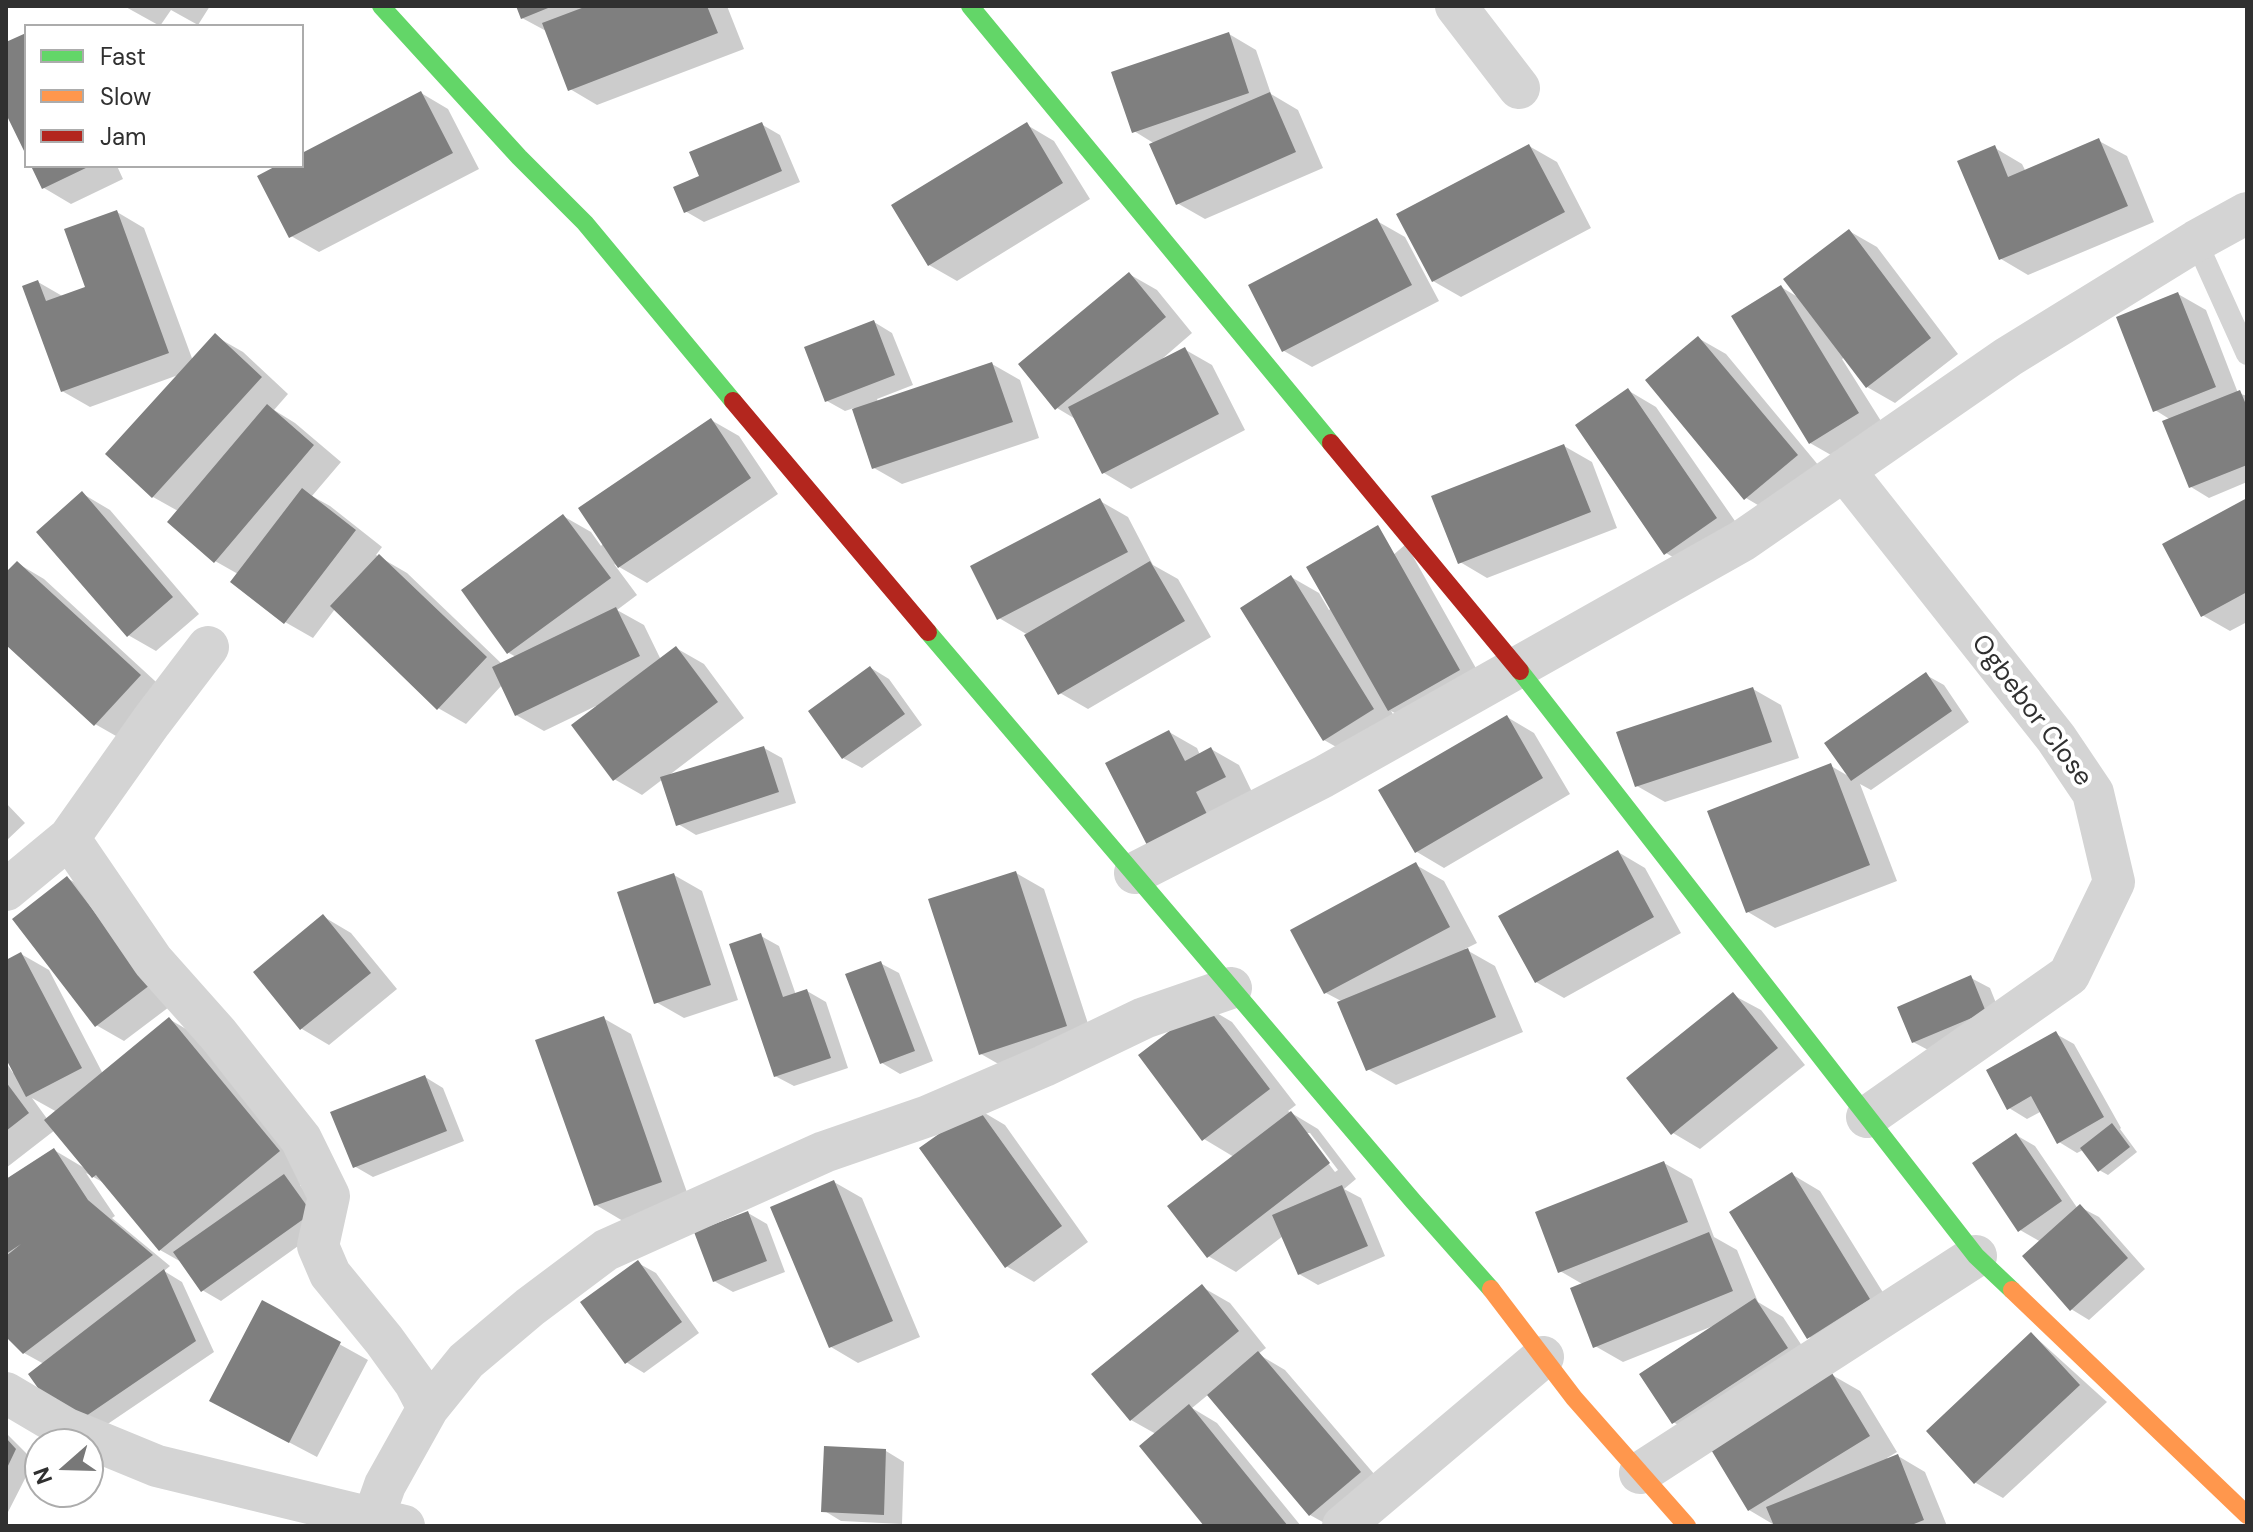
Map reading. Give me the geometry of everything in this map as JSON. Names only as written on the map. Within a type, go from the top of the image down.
[{"type":"street","points":[[381,6],[519,157],[585,223],[895,594],[1498,1297],[1574,1398],[1687,1526]]},
{"type":"street","points":[[970,6],[1518,669],[1976,1256],[2247,1515]]},
{"type":"street","points":[[1456,6],[1519,88]]},
{"type":"street","points":[[1135,873],[1323,777],[1742,541],[2008,357],[2247,213]]},
{"type":"street","name":"Ogbebor Close","points":[[1844,470],[2056,738],[2086,782],[2093,793],[2114,882],[2069,975],[1867,1117]]},
{"type":"street","points":[[6,890],[69,838],[208,647]]},
{"type":"street","points":[[69,838],[153,961],[218,1034],[301,1139],[329,1196],[318,1246],[330,1274],[384,1340],[415,1383],[428,1408]]},
{"type":"street","points":[[6,1393],[67,1429],[157,1466],[388,1523],[385,1485],[428,1408],[466,1361],[530,1307],[606,1250],[824,1152],[928,1116],[1144,1018],[1231,988]]},
{"type":"street","points":[[1640,1473],[1976,1256]]},
{"type":"street","points":[[1343,1526],[1543,1357]]},
{"type":"lane","points":[[2196,241],[2247,354]]},
{"type":"building","points":[[516,6],[553,6],[521,19]]},
{"type":"building","points":[[587,6],[707,6],[718,33],[568,91],[542,23]]},
{"type":"building","points":[[1229,32],[1249,93],[1132,133],[1111,72]]},
{"type":"building","points":[[24,34],[24,151],[6,114],[6,42]]},
{"type":"building","points":[[421,91],[453,153],[289,238],[257,176],[272,168],[304,168],[304,152]]},
{"type":"building","points":[[1270,92],[1296,152],[1176,205],[1149,144]]},
{"type":"building","points":[[762,122],[782,171],[684,213],[673,187],[699,176],[689,152]]},
{"type":"building","points":[[1027,122],[1063,183],[928,266],[891,205]]},
{"type":"building","points":[[2099,138],[2128,206],[1999,260],[1957,161],[1995,145],[2008,177]]},
{"type":"building","points":[[1529,144],[1565,212],[1432,282],[1396,214]]},
{"type":"building","points":[[32,168],[86,168],[42,189]]},
{"type":"building","points":[[117,210],[169,353],[61,392],[22,286],[38,280],[46,301],[85,287],[64,229]]},
{"type":"building","points":[[1377,218],[1412,285],[1282,352],[1248,285]]},
{"type":"building","points":[[1849,229],[1931,338],[1866,388],[1783,279]]},
{"type":"building","points":[[1129,272],[1166,317],[1055,410],[1018,364]]},
{"type":"building","points":[[1781,285],[1859,413],[1809,444],[1731,316]]},
{"type":"building","points":[[2178,292],[2216,387],[2153,412],[2116,317]]},
{"type":"building","points":[[874,320],[895,375],[825,402],[804,347]]},
{"type":"building","points":[[215,333],[262,377],[152,498],[105,454]]},
{"type":"building","points":[[1698,336],[1798,455],[1744,500],[1645,380]]},
{"type":"building","points":[[1185,347],[1219,414],[1102,474],[1068,407]]},
{"type":"building","points":[[992,362],[1013,422],[872,469],[852,409]]},
{"type":"building","points":[[1628,388],[1717,518],[1664,555],[1575,425]]},
{"type":"building","points":[[2240,390],[2247,407],[2247,465],[2189,488],[2162,421]]},
{"type":"building","points":[[267,404],[314,445],[214,563],[167,522]]},
{"type":"building","points":[[711,418],[751,478],[618,568],[578,508]]},
{"type":"building","points":[[1564,444],[1591,512],[1458,564],[1431,496]]},
{"type":"building","points":[[302,488],[356,530],[284,624],[230,582]]},
{"type":"building","points":[[82,491],[173,597],[127,637],[36,532]]},
{"type":"building","points":[[1100,498],[1128,552],[997,620],[970,566]]},
{"type":"building","points":[[2247,498],[2247,592],[2201,617],[2162,544]]},
{"type":"building","points":[[563,514],[611,578],[507,654],[461,590]]},
{"type":"building","points":[[1378,525],[1460,670],[1388,711],[1306,567]]},
{"type":"building","points":[[379,554],[487,657],[437,710],[330,606]]},
{"type":"building","points":[[17,561],[141,675],[94,726],[6,645],[6,572]]},
{"type":"building","points":[[1150,561],[1185,621],[1058,695],[1024,635]]},
{"type":"building","points":[[1291,575],[1374,709],[1323,741],[1240,608]]},
{"type":"building","points":[[616,607],[640,656],[515,716],[492,667]]},
{"type":"building","points":[[676,646],[718,702],[613,781],[571,725]]},
{"type":"building","points":[[870,666],[905,714],[842,759],[808,711]]},
{"type":"building","points":[[1926,672],[1952,711],[1851,781],[1824,743]]},
{"type":"building","points":[[1753,687],[1772,742],[1635,787],[1616,732]]},
{"type":"building","points":[[1507,715],[1543,778],[1415,853],[1378,790]]},
{"type":"building","points":[[1169,730],[1185,761],[1211,747],[1226,777],[1196,792],[1209,818],[1149,849],[1105,763]]},
{"type":"building","points":[[764,746],[779,792],[676,826],[660,777]]},
{"type":"building","points":[[1831,763],[1870,865],[1746,913],[1707,811]]},
{"type":"building","points":[[1618,850],[1654,917],[1535,983],[1498,916]]},
{"type":"building","points":[[1416,862],[1450,927],[1324,994],[1290,930]]},
{"type":"building","points":[[1016,871],[1067,1026],[979,1055],[928,899]]},
{"type":"building","points":[[674,873],[711,985],[654,1004],[617,892]]},
{"type":"building","points":[[67,876],[150,985],[95,1027],[12,919]]},
{"type":"building","points":[[323,914],[371,973],[300,1030],[253,972]]},
{"type":"building","points":[[761,933],[783,997],[807,989],[831,1058],[774,1077],[729,944]]},
{"type":"building","points":[[1468,948],[1496,1017],[1366,1071],[1337,1002]]},
{"type":"building","points":[[21,952],[82,1068],[26,1097],[6,1059],[6,960]]},
{"type":"building","points":[[881,961],[915,1051],[880,1064],[845,974]]},
{"type":"building","points":[[1971,975],[1986,1012],[1912,1043],[1897,1007]]},
{"type":"building","points":[[1733,992],[1778,1048],[1671,1135],[1626,1078]]},
{"type":"building","points":[[1205,1004],[1270,1089],[1202,1141],[1138,1055]]},
{"type":"building","points":[[604,1016],[662,1182],[594,1206],[535,1040]]},
{"type":"building","points":[[169,1017],[280,1151],[159,1251],[96,1175],[92,1178],[44,1120]]},
{"type":"building","points":[[2056,1031],[2104,1117],[2057,1144],[2031,1096],[2007,1110],[1986,1070]]},
{"type":"building","points":[[425,1075],[447,1131],[353,1168],[330,1112]]},
{"type":"building","points":[[6,1082],[29,1113],[6,1131]]},
{"type":"building","points":[[977,1107],[1062,1226],[1005,1268],[919,1148]]},
{"type":"building","points":[[1291,1111],[1330,1163],[1207,1258],[1167,1206]]},
{"type":"building","points":[[2112,1123],[2130,1147],[2098,1172],[2080,1148]]},
{"type":"building","points":[[2016,1133],[2062,1201],[2018,1232],[1972,1163]]},
{"type":"building","points":[[54,1148],[88,1200],[153,1255],[23,1354],[6,1337],[6,1256],[21,1244],[6,1254],[6,1179]]},
{"type":"building","points":[[1664,1161],[1688,1222],[1558,1273],[1535,1212]]},
{"type":"building","points":[[1792,1172],[1870,1299],[1807,1339],[1729,1212]]},
{"type":"building","points":[[284,1174],[312,1213],[201,1292],[173,1252]]},
{"type":"building","points":[[834,1180],[893,1321],[829,1348],[770,1207]]},
{"type":"building","points":[[1342,1185],[1368,1246],[1298,1275],[1272,1215]]},
{"type":"building","points":[[2080,1204],[2128,1258],[2070,1311],[2022,1256]]},
{"type":"building","points":[[748,1211],[767,1261],[713,1282],[694,1232]]},
{"type":"building","points":[[1709,1232],[1733,1291],[1593,1348],[1570,1288]]},
{"type":"building","points":[[638,1260],[682,1322],[625,1364],[580,1302]]},
{"type":"building","points":[[164,1269],[196,1341],[68,1428],[28,1374]]},
{"type":"building","points":[[1202,1284],[1239,1331],[1130,1421],[1091,1374]]},
{"type":"building","points":[[1755,1298],[1788,1348],[1672,1424],[1639,1374]]},
{"type":"building","points":[[262,1300],[341,1342],[289,1443],[209,1401]]},
{"type":"building","points":[[2031,1332],[2080,1385],[1974,1484],[1926,1431]]},
{"type":"building","points":[[1258,1351],[1361,1472],[1309,1516],[1207,1395]]},
{"type":"building","points":[[1832,1373],[1870,1436],[1748,1511],[1710,1448]]},
{"type":"building","points":[[1189,1404],[1288,1526],[1204,1526],[1139,1446]]},
{"type":"building","points":[[6,1438],[16,1449],[6,1470]]},
{"type":"building","points":[[824,1446],[886,1449],[884,1515],[821,1512]]},
{"type":"building","points":[[1898,1454],[1924,1520],[1909,1526],[1774,1526],[1766,1507]]},
{"type":"traffic: fast","points":[[381,6],[519,157],[585,223],[733,401]]},
{"type":"traffic: fast","points":[[970,6],[1331,443]]},
{"type":"traffic: fast","points":[[928,632],[1491,1289]]},
{"type":"traffic: fast","points":[[1520,671],[1976,1256],[2012,1290]]},
{"type":"traffic: slow","points":[[1491,1289],[1574,1398],[1687,1526]]},
{"type":"traffic: slow","points":[[2012,1290],[2247,1515]]},
{"type":"traffic: jam","points":[[733,401],[928,632]]},
{"type":"traffic: jam","points":[[1331,443],[1520,671]]}]
